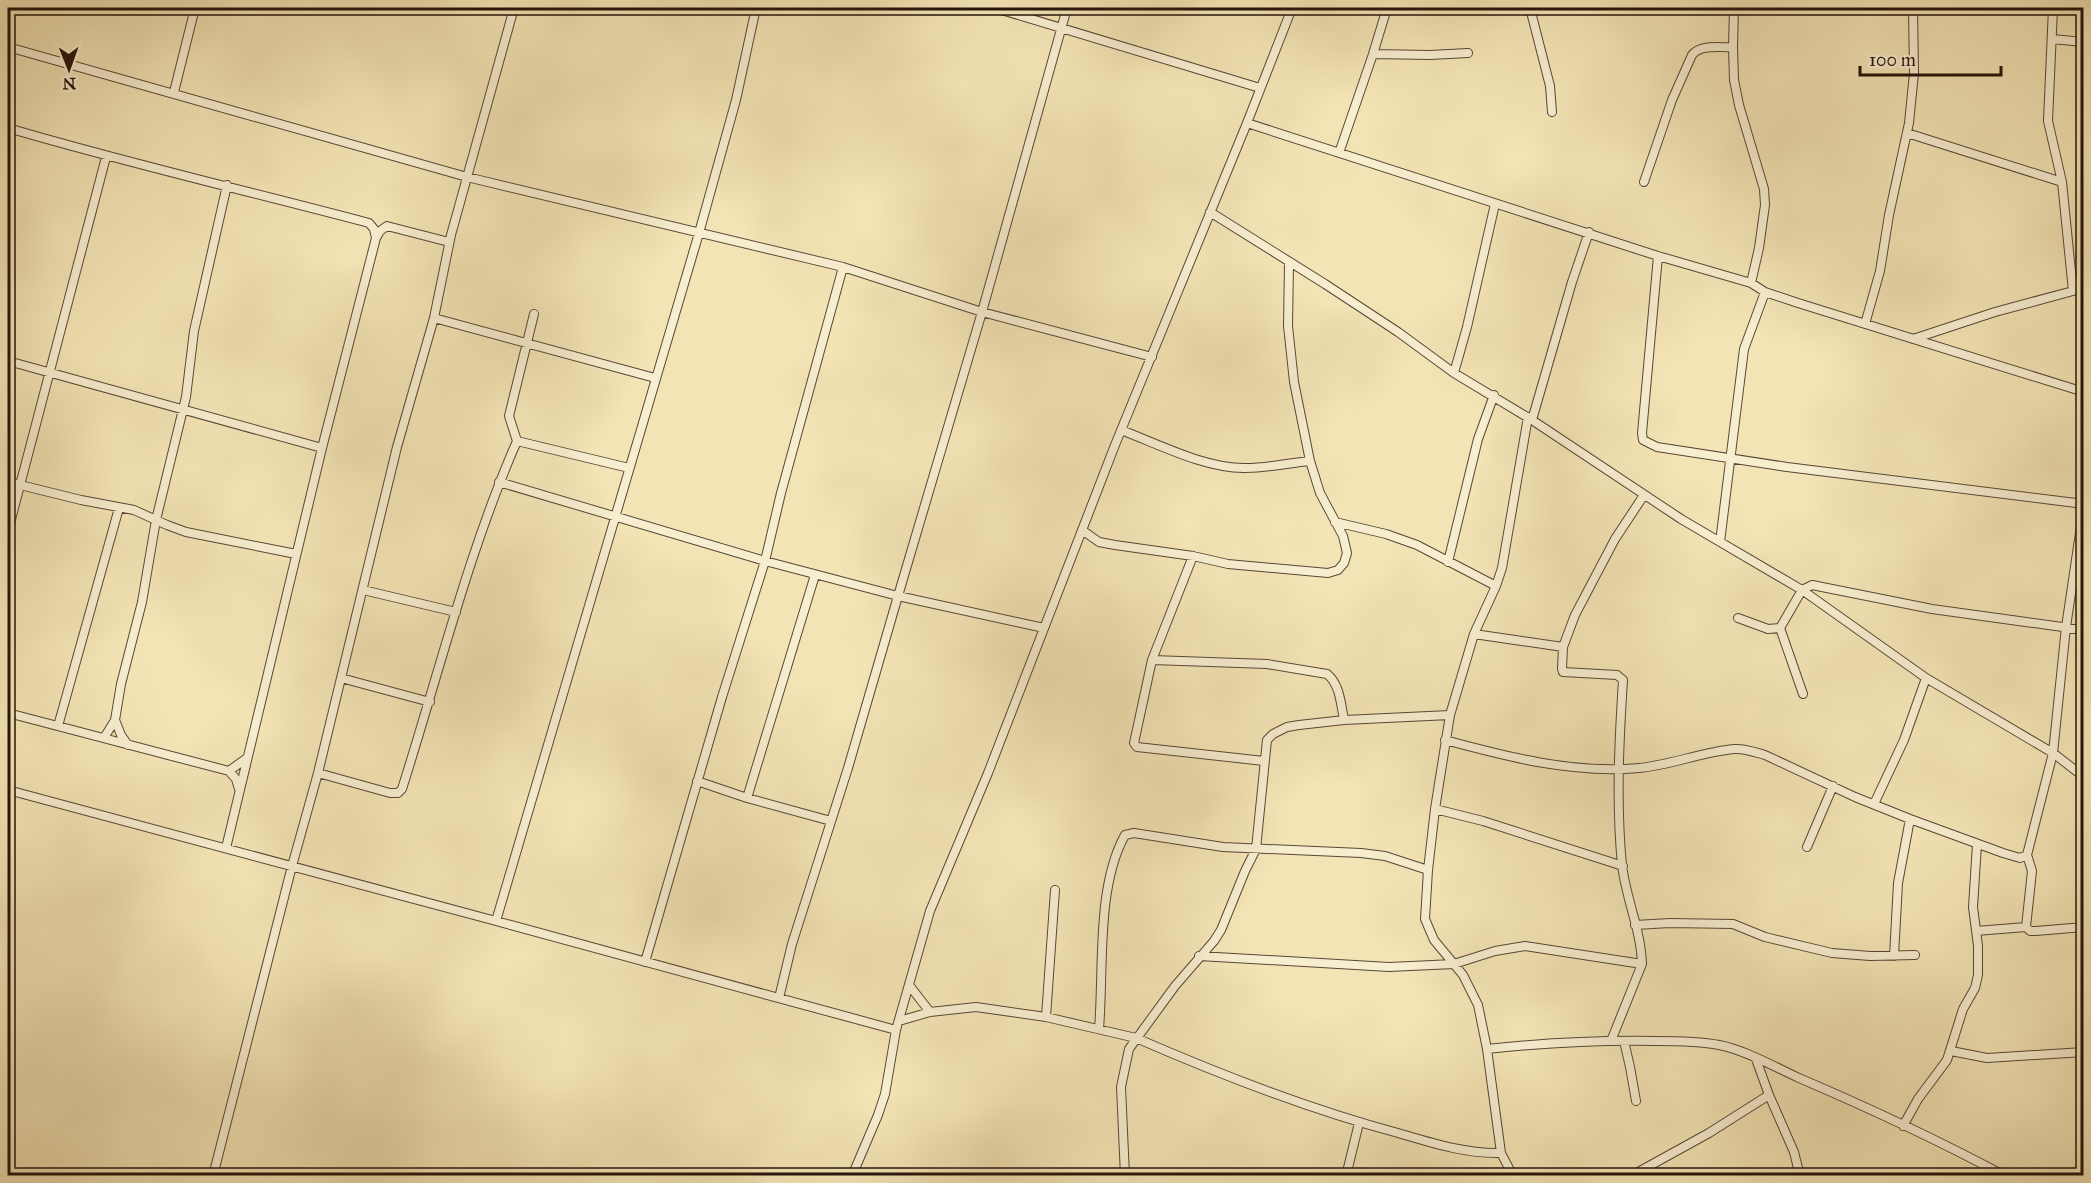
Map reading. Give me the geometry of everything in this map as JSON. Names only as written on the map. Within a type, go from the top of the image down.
[{"type":"street","points":[[174,92],[195,8]]},
{"type":"street","points":[[213,1176],[318,773],[397,447],[434,318],[449,242],[514,8]]},
{"type":"street","points":[[496,921],[699,233],[736,100],[756,8]]},
{"type":"street","points":[[995,8],[1260,88]]},
{"type":"street","points":[[779,999],[792,944],[982,312],[1067,8]]},
{"type":"street","points":[[852,1176],[885,1094],[896,1030],[930,911],[988,773],[1121,430],[1292,8]]},
{"type":"street","points":[[1339,153],[1387,8]]},
{"type":"street","points":[[1530,8],[1550,86],[1552,112]]},
{"type":"street","points":[[1734,8],[1734,80],[1739,105],[1764,189],[1765,205],[1751,283]]},
{"type":"street","points":[[1865,324],[1880,271],[1907,133],[1914,73],[1912,8]]},
{"type":"street","points":[[2054,8],[2048,121],[2062,182],[2073,291]]},
{"type":"street","points":[[2052,39],[2084,42]]},
{"type":"street","points":[[8,46],[84,70],[174,92],[467,177],[843,267],[982,312],[1152,357]]},
{"type":"street","points":[[1644,182],[1672,100],[1692,55],[1696,50],[1705,47],[1733,47]]},
{"type":"street","points":[[1373,54],[1468,53]]},
{"type":"street","points":[[1247,123],[1658,256],[1751,283],[1765,292],[2084,392]]},
{"type":"street","points":[[8,128],[106,157],[369,223],[374,229],[376,238]]},
{"type":"street","points":[[1907,133],[2062,182]]},
{"type":"street","points":[[8,531],[106,157]]},
{"type":"street","points":[[104,738],[115,720],[121,684],[142,602],[156,520],[183,409],[194,331],[227,186]]},
{"type":"street","points":[[1454,373],[1495,204]]},
{"type":"street","points":[[1210,212],[1398,332],[1454,373],[1494,395],[1644,495],[1802,591],[1926,678],[2053,753],[2083,777]]},
{"type":"street","points":[[226,848],[322,448],[376,238],[387,226],[449,242]]},
{"type":"street","points":[[1513,1176],[1501,1153],[1487,1049],[1478,1005],[1463,975],[1434,940],[1425,919],[1428,870],[1450,714],[1474,634],[1496,586],[1506,548],[1530,419],[1589,232]]},
{"type":"street","points":[[1658,256],[1643,440],[1657,447],[1731,459],[2084,505],[2066,627],[2053,753],[2027,855],[2032,872],[2026,927]]},
{"type":"street","points":[[1082,530],[1099,542],[1193,556],[1228,564],[1328,573],[1338,570],[1344,563],[1347,553],[1343,536],[1320,493],[1310,461],[1290,355],[1289,262]]},
{"type":"street","points":[[645,962],[697,781],[765,561],[781,493],[843,267]]},
{"type":"street","points":[[1913,339],[1995,312],[2084,288]]},
{"type":"street","points":[[1720,542],[1744,349],[1765,292]]},
{"type":"street","points":[[318,773],[390,793],[398,793],[402,789],[456,612],[499,482],[517,441],[509,416],[534,314]]},
{"type":"street","points":[[434,318],[656,378]]},
{"type":"street","points":[[8,361],[322,448]]},
{"type":"street","points":[[1448,562],[1478,439],[1494,395]]},
{"type":"street","points":[[1121,430],[1203,461],[1226,466],[1245,468],[1310,461]]},
{"type":"street","points":[[517,441],[629,468]]},
{"type":"street","points":[[8,482],[81,501],[143,513],[186,532],[296,554]]},
{"type":"street","points":[[499,482],[815,575],[1044,628]]},
{"type":"street","points":[[1611,1041],[1642,964],[1623,866],[1617,769],[1623,680],[1617,675],[1563,672],[1563,647],[1575,615],[1593,580],[1615,539],[1644,495]]},
{"type":"street","points":[[58,726],[119,508]]},
{"type":"street","points":[[1335,522],[1386,534],[1417,545],[1496,586]]},
{"type":"street","points":[[1193,556],[1152,660],[1135,745],[1264,761]]},
{"type":"street","points":[[747,798],[815,575]]},
{"type":"street","points":[[1803,694],[1780,628],[1802,591],[1812,585],[1932,609],[2084,630]]},
{"type":"street","points":[[363,590],[456,612]]},
{"type":"street","points":[[1738,618],[1768,629],[1780,628]]},
{"type":"street","points":[[1474,634],[1563,647]]},
{"type":"street","points":[[1152,660],[1267,664],[1327,674],[1333,679],[1338,689],[1344,720]]},
{"type":"street","points":[[341,678],[430,702]]},
{"type":"street","points":[[1874,804],[1904,740],[1926,678]]},
{"type":"street","points":[[8,713],[229,771],[236,779],[240,790]]},
{"type":"street","points":[[1125,1176],[1121,1088],[1129,1048],[1221,930],[1256,849],[1267,740],[1287,727],[1344,720],[1450,714]]},
{"type":"street","points":[[115,720],[128,745]]},
{"type":"street","points":[[1445,740],[1521,760],[1587,768],[1617,769],[1668,764],[1735,749],[1765,755],[1874,804],[1977,844],[2020,858],[2027,855]]},
{"type":"street","points":[[229,771],[248,757]]},
{"type":"street","points":[[697,781],[747,798],[831,820]]},
{"type":"street","points":[[1807,847],[1833,786]]},
{"type":"street","points":[[10,793],[226,848],[896,1030]]},
{"type":"street","points":[[1435,809],[1482,821],[1623,866]]},
{"type":"street","points":[[1894,956],[1898,883],[1910,819]]},
{"type":"street","points":[[1099,1029],[1106,889],[1125,835],[1134,833],[1223,847],[1361,853],[1385,856],[1428,870]]},
{"type":"street","points":[[1903,1126],[1951,1051],[1961,1016],[1971,997],[1978,975],[1978,946],[1972,907],[1977,844]]},
{"type":"street","points":[[1046,1017],[1055,890]]},
{"type":"street","points":[[1635,925],[1733,924],[1765,937],[1832,953],[1915,956]]},
{"type":"street","points":[[1976,930],[2026,927],[2030,931],[2036,931],[2084,927]]},
{"type":"street","points":[[1200,956],[1389,967],[1454,964],[1495,951],[1526,946],[1642,964]]},
{"type":"street","points":[[909,985],[930,1012]]},
{"type":"street","points":[[899,1021],[930,1012],[976,1007],[1046,1017],[1136,1038],[1254,1087],[1359,1123],[1468,1151],[1501,1153]]},
{"type":"street","points":[[1487,1049],[1545,1043],[1611,1041],[1701,1042],[1721,1045],[1903,1126],[2005,1176]]},
{"type":"street","points":[[1624,1041],[1636,1101]]},
{"type":"street","points":[[1951,1051],[1987,1058],[2084,1052]]},
{"type":"street","points":[[1756,1059],[1794,1152],[1800,1176]]},
{"type":"street","points":[[1631,1176],[1769,1095]]},
{"type":"street","points":[[1346,1176],[1359,1123]]}]
